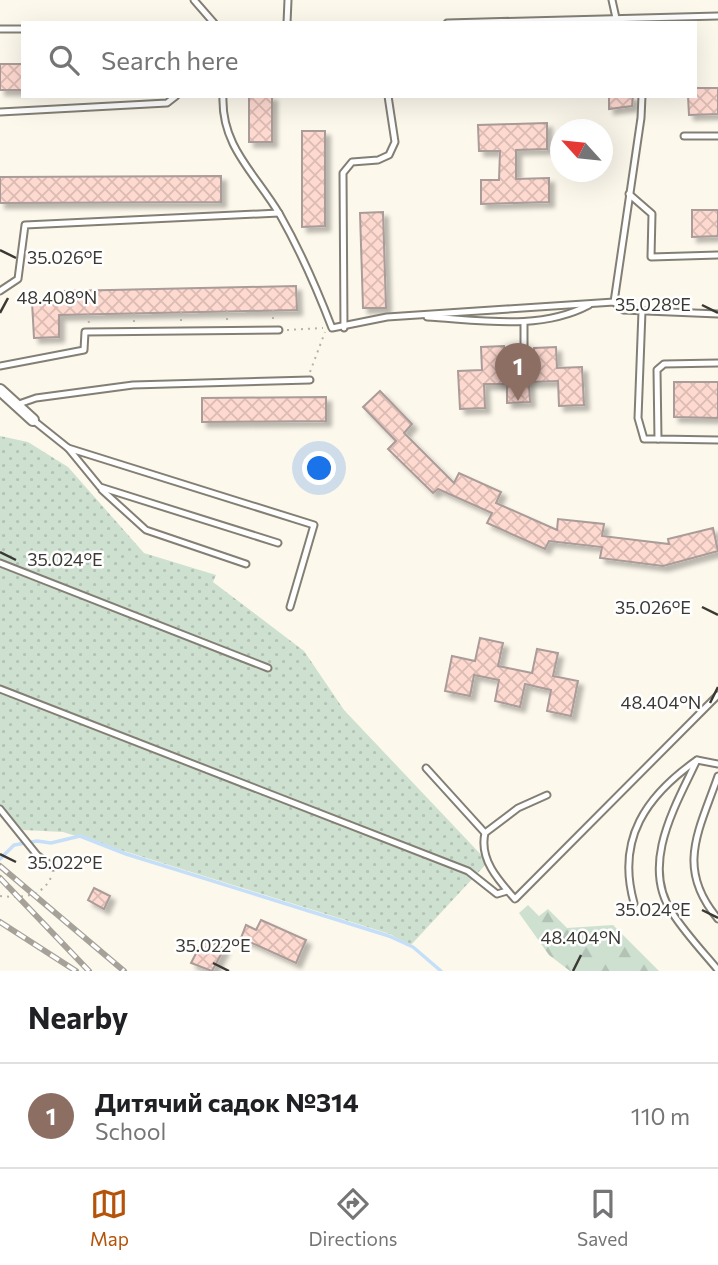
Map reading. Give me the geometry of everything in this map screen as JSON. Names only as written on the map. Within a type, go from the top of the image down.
[{"type":"street","points":[[0,390],[33,420]]},
{"type":"lane","points":[[194,0],[212,21]]},
{"type":"lane","points":[[287,21],[288,0]]},
{"type":"lane","points":[[612,0],[616,18]]},
{"type":"lane","points":[[515,21],[616,18],[642,20],[718,16]]},
{"type":"lane","points":[[0,29],[21,29]]},
{"type":"lane","points":[[0,112],[167,103],[173,98]]},
{"type":"lane","points":[[223,98],[222,117],[228,138],[279,213],[312,275],[329,328],[344,328],[402,316],[614,302],[623,310],[718,314]]},
{"type":"lane","points":[[344,328],[343,173],[352,162],[378,160],[389,155],[395,142],[388,98]]},
{"type":"lane","points":[[614,302],[642,98]]},
{"type":"lane","points":[[684,136],[718,136]]},
{"type":"lane","points":[[629,194],[652,214],[651,257],[718,255]]},
{"type":"lane","points":[[0,291],[18,279],[25,225],[279,213]]},
{"type":"lane","points":[[402,316],[524,322],[577,311],[592,303]]},
{"type":"lane","points":[[642,311],[638,418],[643,439],[718,440]]},
{"type":"lane","points":[[524,322],[524,359]]},
{"type":"lane","points":[[0,366],[84,350],[85,331],[279,330]]},
{"type":"lane","points":[[659,439],[657,370],[664,364],[718,363]]},
{"type":"lane","points":[[16,405],[36,398],[133,385],[310,380]]},
{"type":"lane","points":[[33,420],[68,449],[100,487],[146,530],[246,564]]},
{"type":"lane","points":[[68,449],[314,525],[290,607]]},
{"type":"lane","points":[[100,487],[278,543]]},
{"type":"lane","points":[[0,563],[268,668]]},
{"type":"lane","points":[[0,689],[468,871],[497,894],[507,891]]},
{"type":"lane","points":[[547,796],[518,808],[485,833],[482,844],[494,875],[515,899],[718,695]]},
{"type":"lane","points":[[634,903],[628,868],[636,822],[675,776],[698,760],[718,764]]},
{"type":"lane","points":[[698,760],[666,827],[661,851],[661,875],[671,912],[718,970]]},
{"type":"lane","points":[[426,768],[485,833]]},
{"type":"lane","points":[[718,776],[695,844],[692,866],[701,897],[718,919]]},
{"type":"lane","points":[[0,808],[37,855],[52,867]]},
{"type":"path","points":[[279,330],[329,328],[311,365],[310,380]]},
{"type":"path","points":[[0,896],[15,898],[36,893],[49,883],[52,867]]},
{"type":"green space","points":[[0,436],[28,442],[68,467],[144,553],[216,575],[213,582],[304,651],[344,710],[488,862],[410,946],[390,934],[63,832],[23,830],[0,805]]},
{"type":"green space","points":[[528,905],[539,916],[548,909],[567,928],[613,925],[659,971],[570,971],[549,955],[519,913]]},
{"type":"building","points":[[0,64],[21,64],[21,90],[0,90]]},
{"type":"building","points":[[697,88],[718,88],[718,114],[689,115],[688,98],[697,98]]},
{"type":"building","points":[[249,98],[272,98],[272,142],[249,142]]},
{"type":"building","points":[[609,98],[633,98],[632,106],[609,109]]},
{"type":"building","points":[[547,123],[547,149],[516,150],[516,179],[549,178],[549,202],[481,204],[481,180],[499,180],[500,151],[479,151],[478,125]]},
{"type":"building","points":[[302,131],[325,131],[325,226],[302,227]]},
{"type":"building","points":[[221,176],[221,202],[0,203],[0,177]]},
{"type":"building","points":[[692,210],[718,210],[718,236],[692,237]]},
{"type":"building","points":[[383,212],[386,308],[363,308],[360,213]]},
{"type":"building","points":[[296,286],[297,310],[59,315],[59,337],[34,338],[32,302],[65,301],[65,291]]},
{"type":"building","points":[[504,346],[505,370],[535,369],[534,348],[556,347],[557,368],[582,367],[584,405],[559,406],[558,381],[529,382],[530,402],[507,403],[507,384],[484,384],[485,408],[460,409],[458,371],[482,370],[481,347]]},
{"type":"building","points":[[674,382],[718,382],[718,418],[674,417]]},
{"type":"building","points":[[380,391],[412,424],[404,433],[454,483],[459,473],[501,492],[496,503],[557,530],[558,519],[604,524],[602,536],[669,544],[668,539],[713,528],[718,551],[663,566],[600,558],[602,547],[549,541],[545,549],[487,523],[492,513],[438,489],[433,493],[388,449],[396,441],[363,407]]},
{"type":"building","points":[[326,397],[326,421],[202,422],[202,398]]},
{"type":"building","points":[[480,638],[503,643],[498,666],[532,673],[537,649],[558,653],[553,676],[578,681],[571,716],[547,711],[551,690],[525,684],[520,707],[495,701],[499,680],[474,675],[470,696],[445,691],[452,656],[475,661]]},
{"type":"building","points":[[94,888],[110,896],[104,909],[88,900]]},
{"type":"building","points":[[261,920],[306,940],[296,963],[241,938],[246,925],[256,930]]},
{"type":"building","points":[[204,938],[224,949],[212,971],[191,963]]},
{"type":"waterway","points":[[0,859],[14,845],[37,841],[51,843],[80,836],[126,854],[389,936],[413,947],[441,971]]},
{"type":"railway","points":[[0,866],[124,971]]},
{"type":"railway","points":[[0,878],[89,971]]},
{"type":"railway","points":[[0,922],[76,971]]},
{"type":"place","name":"Дитячий садок №314","points":[[518,401]]}]
